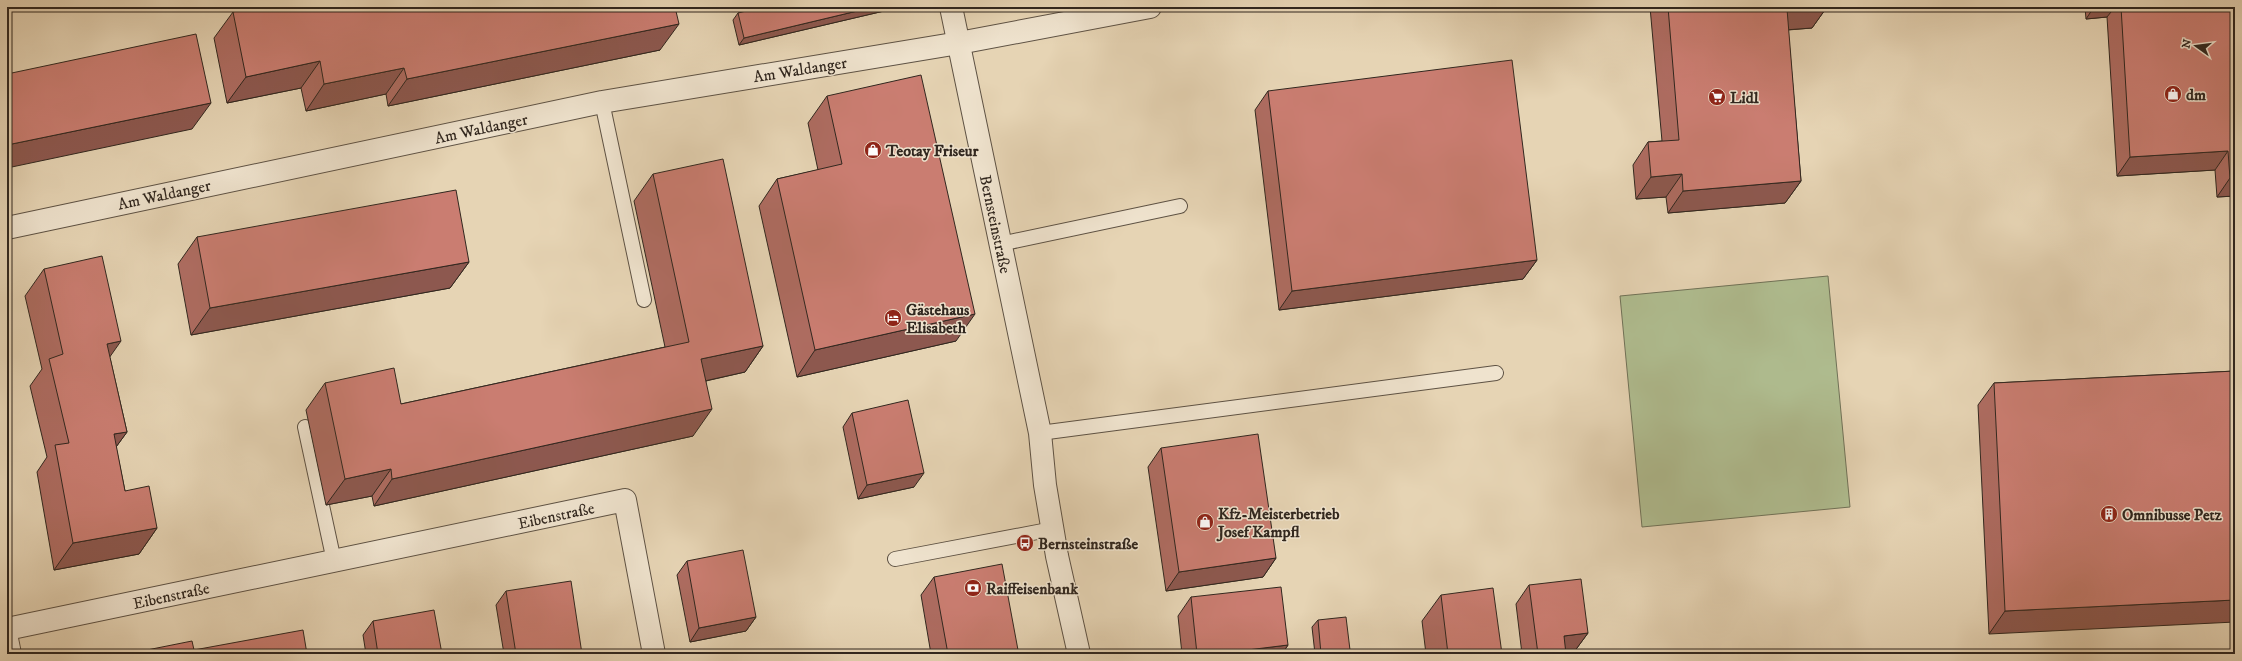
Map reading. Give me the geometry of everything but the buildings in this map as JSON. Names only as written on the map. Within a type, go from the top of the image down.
[{"type":"street","name":"Bernsteinstraße","points":[[950,7],[959,43],[1040,433],[1045,485],[1057,556],[1079,654]]},
{"type":"street","name":"Am Waldanger","points":[[7,228],[602,102],[959,43],[1150,7]]},
{"type":"street","name":"Eibenstraße","points":[[7,628],[625,500],[654,654]]},
{"type":"street","points":[[7,639],[10,654]]},
{"type":"lane","points":[[602,102],[644,300]]},
{"type":"lane","points":[[1000,244],[1180,206]]},
{"type":"lane","points":[[1040,433],[1496,373]]},
{"type":"lane","points":[[305,427],[334,561]]},
{"type":"lane","points":[[895,559],[1053,529]]},
{"type":"green space","points":[[1828,276],[1850,507],[1642,527],[1620,296]]},
{"type":"place","name":"dm","points":[[2173,94]]},
{"type":"place","name":"Lidl","points":[[1717,97]]},
{"type":"place","name":"Teotay Friseur","points":[[873,150]]},
{"type":"place","name":"Gästehaus Elisabeth","points":[[893,318]]},
{"type":"place","name":"Omnibusse Petz","points":[[2109,514]]},
{"type":"place","name":"Kfz-Meisterbetrieb Josef Kampfl","points":[[1205,522]]},
{"type":"place","name":"Bernsteinstraße","points":[[1025,543]]},
{"type":"place","name":"Raiffeisenbank","points":[[973,588]]}]
